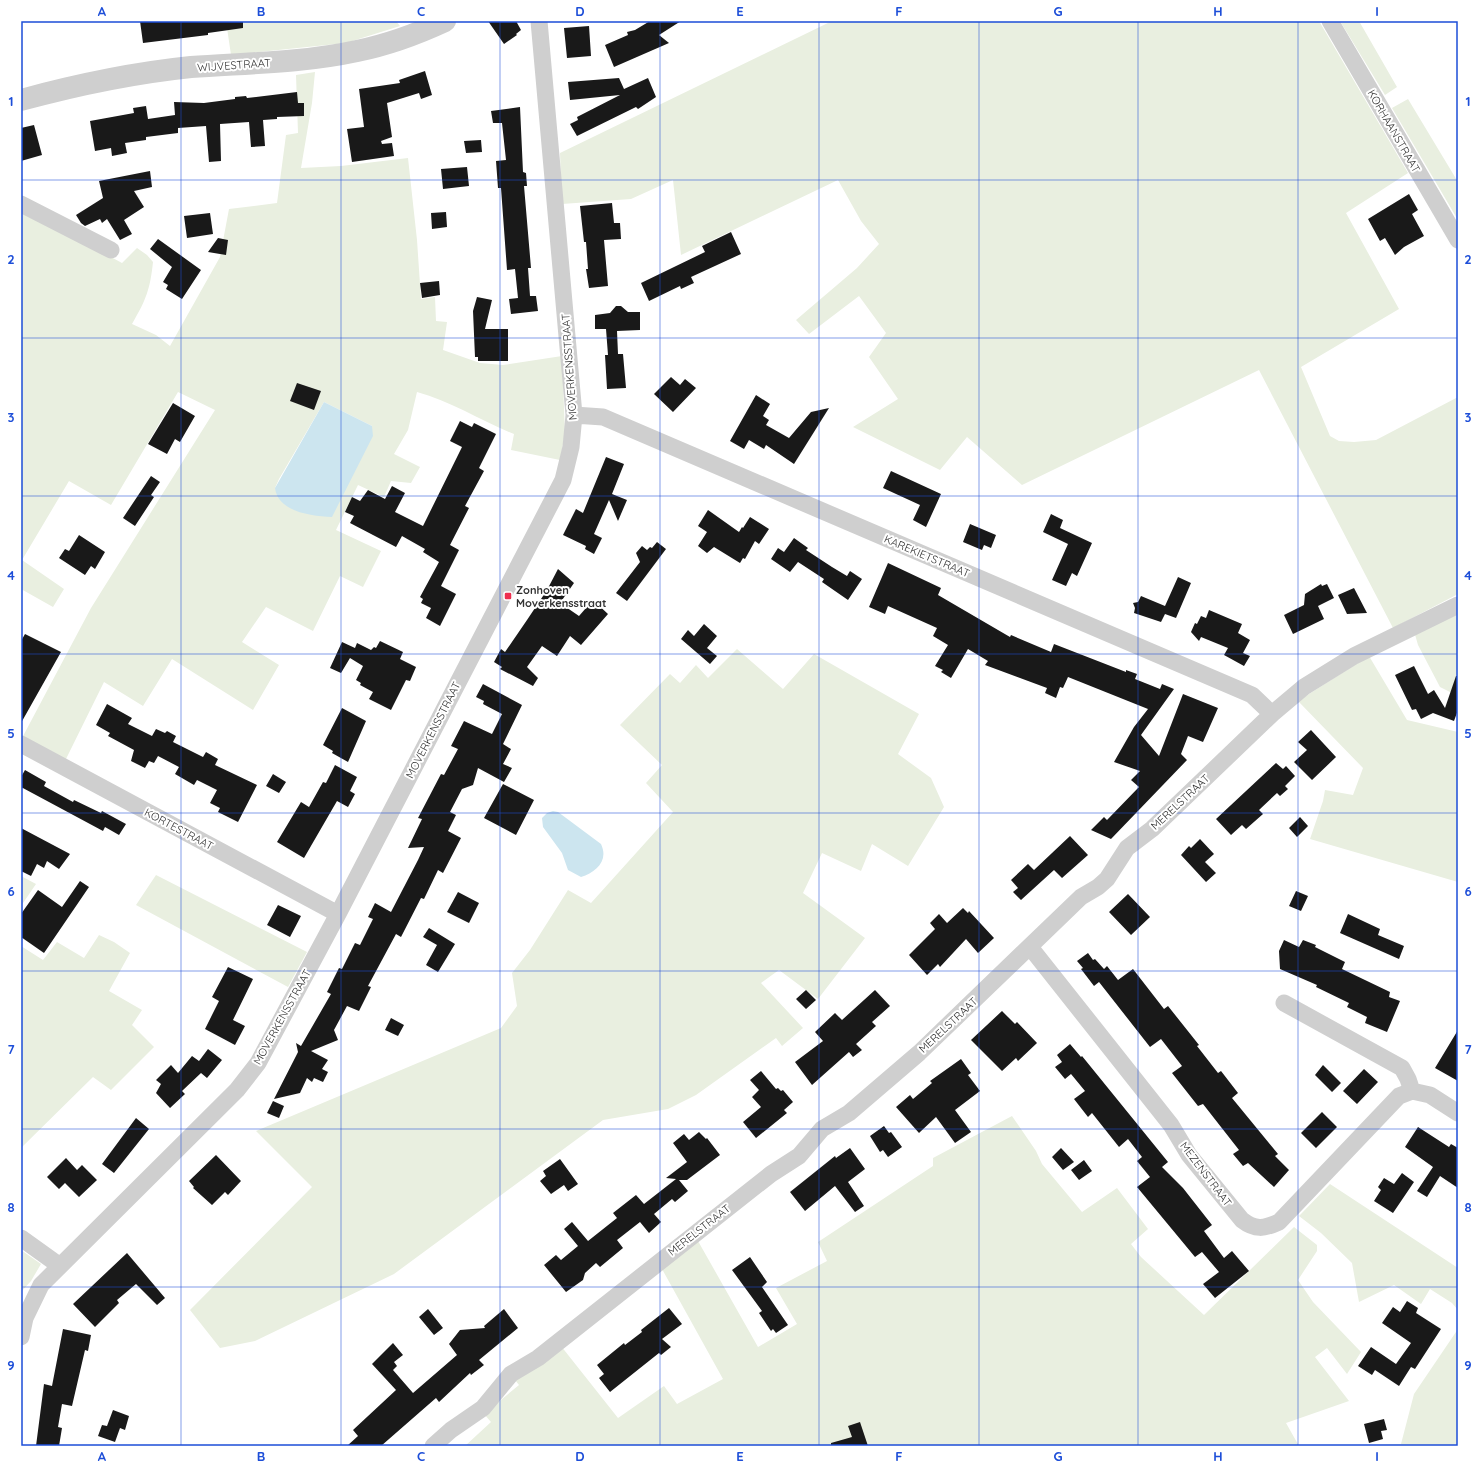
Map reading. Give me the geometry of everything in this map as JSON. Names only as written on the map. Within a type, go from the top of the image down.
[{"type":"street","name":"WIJVESTRAAT","points":[[21,100],[67,88],[189,68],[288,61],[356,52],[421,32],[445,21]]},
{"type":"street","name":"MOVERKENSSTRAAT","points":[[21,1337],[25,1318],[41,1286],[237,1090],[258,1063],[338,914],[563,480],[571,447],[574,414],[539,21]]},
{"type":"street","name":"KORHAANSTRAAT","points":[[1330,21],[1458,240]]},
{"type":"street","points":[[21,204],[111,250]]},
{"type":"street","name":"KAREKIETSTRAAT","points":[[574,414],[602,417],[1252,695],[1272,714]]},
{"type":"street","name":"MERELSTRAAT","points":[[433,1446],[451,1430],[483,1408],[511,1374],[538,1358],[771,1174],[798,1156],[822,1129],[849,1113],[919,1053],[1030,948],[1081,897],[1107,879],[1127,848],[1152,829],[1272,714],[1323,674],[1354,656],[1458,605]]},
{"type":"street","name":"KORTESTRAAT","points":[[21,744],[338,914]]},
{"type":"street","name":"MEZENSTRAAT","points":[[1030,948],[1171,1124],[1190,1156],[1242,1220],[1250,1227],[1261,1229],[1279,1222],[1400,1096],[1412,1091]]},
{"type":"street","points":[[1284,1002],[1402,1068],[1412,1091],[1430,1095],[1458,1113]]},
{"type":"street","points":[[21,1238],[60,1266]]},
{"type":"green space","points":[[226,21],[396,21],[400,26],[346,43],[231,55]]},
{"type":"green space","points":[[832,21],[1319,21],[1408,173],[1346,213],[1399,309],[1301,367],[1330,436],[1339,441],[1354,442],[1376,440],[1458,397],[1458,594],[1393,628],[1259,370],[1022,485],[967,437],[940,470],[853,427],[898,399],[869,357],[886,333],[859,296],[809,334],[796,320],[857,268],[879,244],[861,221],[838,180],[681,255],[673,180],[631,199],[562,204],[560,153]]},
{"type":"green space","points":[[1340,21],[1359,21],[1397,87],[1385,95]]},
{"type":"green space","points":[[315,72],[312,103],[301,168],[341,166],[408,158],[417,240],[421,299],[435,297],[436,321],[447,322],[443,350],[480,363],[503,365],[562,356],[565,434],[560,460],[511,450],[514,434],[454,406],[417,392],[408,430],[394,454],[420,467],[411,483],[391,481],[384,497],[358,485],[336,530],[381,551],[363,587],[340,576],[313,631],[266,607],[242,642],[279,665],[253,710],[172,659],[143,706],[104,682],[65,761],[22,738],[91,608],[215,410],[178,392],[111,505],[69,481],[22,560],[64,589],[53,607],[21,589],[21,208],[122,263],[137,248],[147,255],[153,262],[149,288],[141,308],[132,324],[156,335],[170,346],[220,257],[229,209],[277,203],[286,135],[298,133],[296,75]],"holes":[[[324,402],[372,426],[275,488]]]},
{"type":"green space","points":[[1408,99],[1458,182],[1458,220],[1392,108]]},
{"type":"green space","points":[[1458,614],[1458,696],[1440,687],[1418,645],[1414,631]]},
{"type":"green space","points":[[737,649],[783,689],[814,654],[919,714],[898,754],[931,778],[944,807],[908,866],[872,844],[861,871],[822,853],[803,893],[865,938],[818,999],[779,970],[761,983],[803,1028],[782,1046],[776,1038],[696,1095],[668,1109],[603,1120],[394,1274],[255,1341],[220,1348],[190,1310],[312,1187],[256,1131],[501,1028],[517,1006],[512,973],[530,950],[568,890],[591,903],[673,812],[646,783],[662,765],[620,725],[670,674],[680,683],[696,665],[708,678]]},
{"type":"green space","points":[[1369,656],[1407,720],[1458,732],[1458,882],[1310,839],[1323,801],[1325,790],[1353,795],[1363,768],[1298,701]]},
{"type":"green space","points":[[156,875],[307,952],[288,987],[136,905]]},
{"type":"green space","points":[[21,876],[36,884],[21,906]]},
{"type":"green space","points":[[99,935],[114,942],[130,953],[109,991],[142,1010],[132,1025],[154,1047],[111,1090],[93,1077],[21,1148],[21,946],[43,960],[57,942],[84,958]]},
{"type":"green space","points":[[1012,1116],[1036,1151],[1042,1164],[1082,1212],[1117,1188],[1148,1229],[1131,1244],[1141,1257],[1204,1315],[1294,1227],[1317,1245],[1317,1251],[1298,1280],[1313,1302],[1361,1352],[1347,1374],[1327,1348],[1315,1357],[1349,1401],[1286,1423],[1299,1446],[465,1446],[491,1422],[484,1414],[519,1385],[515,1380],[561,1346],[618,1418],[664,1386],[677,1404],[723,1379],[662,1269],[698,1241],[758,1347],[797,1324],[776,1288],[827,1261],[818,1242],[933,1166],[933,1158]]},
{"type":"green space","points":[[1330,1184],[1458,1268],[1458,1310],[1452,1303],[1430,1289],[1421,1304],[1394,1285],[1359,1302],[1352,1263],[1321,1233],[1299,1216]]},
{"type":"green space","points":[[21,1250],[41,1264],[31,1281],[21,1292]]},
{"type":"green space","points":[[1458,1329],[1458,1446],[1318,1446],[1401,1444],[1414,1394]]},
{"type":"water","points":[[324,402],[372,426],[373,436],[332,517],[306,514],[289,507],[282,503],[277,496],[275,488]]},
{"type":"water","points":[[553,811],[558,812],[601,844],[603,850],[602,861],[600,865],[592,872],[581,877],[568,870],[562,853],[543,827],[542,818],[547,813]]},
{"type":"building","points":[[140,21],[243,21],[243,28],[208,33],[208,35],[143,43]]},
{"type":"building","points":[[488,21],[516,21],[521,30],[516,34],[517,35],[504,44]]},
{"type":"building","points":[[650,21],[681,21],[659,35],[669,43],[614,67],[605,45],[628,35],[627,32],[635,30]]},
{"type":"building","points":[[589,26],[591,56],[567,58],[564,28]]},
{"type":"building","points":[[425,71],[432,95],[421,99],[419,93],[387,103],[392,137],[381,141],[382,144],[392,143],[394,156],[352,162],[347,129],[364,127],[359,89],[400,83],[399,80]]},
{"type":"building","points":[[619,78],[624,89],[648,78],[656,97],[638,109],[636,107],[577,136],[570,124],[578,120],[577,117],[620,95],[570,100],[568,82]]},
{"type":"building","points":[[297,92],[298,103],[304,103],[304,116],[277,117],[277,119],[263,120],[265,146],[251,147],[249,122],[220,124],[221,161],[209,162],[206,126],[178,128],[178,133],[146,137],[146,140],[125,143],[127,153],[112,156],[111,148],[95,151],[90,121],[134,113],[133,108],[146,106],[148,119],[175,115],[174,102],[204,103],[235,99],[235,97],[246,96],[247,98]]},
{"type":"building","points":[[520,107],[523,172],[526,173],[527,186],[524,186],[531,268],[528,268],[530,296],[536,296],[538,311],[511,314],[509,299],[518,298],[515,269],[507,270],[501,188],[498,188],[496,161],[506,160],[502,123],[493,123],[491,111]]},
{"type":"building","points":[[34,125],[42,155],[21,161],[21,128]]},
{"type":"building","points":[[481,140],[482,152],[466,153],[464,141]]},
{"type":"building","points":[[467,167],[469,186],[443,189],[441,169]]},
{"type":"building","points":[[150,171],[152,187],[134,191],[144,207],[124,220],[132,234],[120,240],[107,219],[102,223],[100,219],[85,226],[81,223],[76,215],[103,198],[99,181]]},
{"type":"building","points":[[1409,194],[1418,210],[1412,214],[1424,236],[1404,247],[1395,255],[1385,238],[1380,241],[1368,219]]},
{"type":"building","points":[[612,203],[614,223],[620,223],[621,239],[604,240],[608,286],[589,288],[586,269],[588,269],[586,242],[584,242],[580,206]]},
{"type":"building","points":[[446,212],[447,227],[432,229],[431,213]]},
{"type":"building","points":[[210,213],[213,234],[187,238],[184,216]]},
{"type":"building","points":[[731,232],[741,254],[691,277],[694,283],[681,289],[680,286],[649,301],[641,283],[705,252],[702,246]]},
{"type":"building","points":[[218,238],[228,240],[226,255],[208,252]]},
{"type":"building","points":[[158,239],[201,270],[182,299],[166,289],[168,285],[163,282],[172,267],[150,249]]},
{"type":"building","points":[[439,281],[440,295],[422,298],[420,283]]},
{"type":"building","points":[[477,297],[492,300],[485,329],[508,329],[508,361],[478,361],[478,357],[475,357],[473,311]]},
{"type":"building","points":[[616,306],[621,306],[628,312],[640,312],[640,330],[617,331],[618,354],[623,354],[626,388],[607,389],[605,355],[608,355],[606,329],[595,329],[595,315],[610,313]]},
{"type":"building","points":[[671,377],[680,385],[685,379],[696,388],[673,412],[654,394]]},
{"type":"building","points":[[297,383],[321,391],[314,410],[290,401]]},
{"type":"building","points":[[756,395],[770,404],[763,416],[769,420],[766,425],[789,438],[811,412],[829,408],[794,464],[766,445],[764,449],[749,440],[744,449],[730,441]]},
{"type":"building","points":[[173,403],[195,416],[180,442],[175,439],[167,454],[148,444]]},
{"type":"building","points":[[460,421],[472,427],[474,423],[496,434],[479,468],[484,471],[465,506],[469,508],[450,545],[459,550],[441,586],[456,594],[440,626],[426,618],[431,608],[421,603],[423,599],[420,597],[439,562],[423,552],[425,549],[402,536],[396,547],[350,523],[354,516],[345,512],[352,497],[360,501],[368,490],[385,499],[392,486],[405,493],[395,512],[423,526],[462,447],[450,441]]},
{"type":"building","points":[[606,457],[624,464],[612,494],[627,500],[618,521],[609,500],[594,534],[602,538],[594,554],[585,549],[586,546],[563,535],[576,509],[583,513]]},
{"type":"building","points":[[891,471],[941,494],[926,527],[913,520],[920,505],[883,488]]},
{"type":"building","points":[[151,476],[160,482],[151,495],[154,497],[135,526],[123,518]]},
{"type":"building","points":[[708,510],[739,532],[750,517],[769,529],[759,544],[755,541],[745,559],[743,558],[740,563],[714,547],[707,553],[698,546],[707,532],[698,526]]},
{"type":"building","points":[[1051,514],[1063,520],[1060,528],[1092,543],[1077,576],[1072,573],[1066,586],[1052,580],[1068,544],[1043,532]]},
{"type":"building","points":[[970,524],[996,535],[991,548],[984,545],[982,550],[963,542]]},
{"type":"building","points":[[79,535],[105,552],[95,569],[91,566],[85,575],[59,558],[65,549],[69,551]]},
{"type":"building","points":[[794,538],[808,548],[806,550],[832,567],[847,576],[850,571],[862,579],[848,600],[822,582],[824,579],[798,562],[790,572],[771,559],[778,548],[784,552]]},
{"type":"building","points":[[657,542],[666,549],[627,601],[616,593],[640,562],[636,553],[642,546],[647,550],[650,547],[652,548]]},
{"type":"building","points":[[888,563],[941,588],[938,595],[1010,637],[1011,635],[1051,652],[1054,644],[1126,672],[1126,670],[1137,674],[1135,679],[1160,689],[1162,684],[1174,689],[1141,735],[1159,756],[1183,694],[1218,708],[1203,742],[1188,736],[1181,754],[1187,760],[1111,839],[1091,830],[1104,817],[1107,820],[1139,787],[1131,780],[1140,771],[1114,762],[1134,727],[1148,709],[1068,677],[1063,688],[1060,687],[1056,698],[1045,693],[1047,688],[985,665],[988,661],[968,649],[951,678],[941,672],[943,670],[935,666],[948,645],[933,636],[937,628],[888,606],[885,614],[869,607]]},
{"type":"building","points":[[558,569],[574,583],[560,603],[579,616],[593,600],[608,614],[581,645],[570,636],[557,656],[542,646],[527,667],[538,678],[533,686],[500,669],[502,667],[494,662],[501,649],[505,652],[547,590]]},
{"type":"building","points":[[1178,577],[1191,583],[1176,618],[1165,614],[1161,622],[1134,613],[1135,608],[1133,603],[1138,602],[1141,596],[1165,606]]},
{"type":"building","points":[[1321,584],[1322,586],[1327,584],[1334,598],[1318,606],[1324,619],[1293,634],[1284,615],[1304,605],[1305,594]]},
{"type":"building","points":[[1354,588],[1367,613],[1347,614],[1338,595]]},
{"type":"building","points":[[1209,610],[1242,624],[1238,633],[1250,640],[1243,653],[1250,656],[1244,666],[1224,655],[1228,648],[1201,637],[1199,641],[1191,632],[1195,623],[1197,624],[1201,616],[1206,618]]},
{"type":"building","points":[[704,624],[717,636],[707,648],[717,656],[710,664],[681,639],[688,630],[694,636]]},
{"type":"building","points":[[25,634],[61,652],[21,723],[21,641]]},
{"type":"building","points":[[380,641],[403,652],[400,659],[416,667],[410,681],[406,680],[391,710],[369,699],[373,692],[360,685],[361,683],[356,680],[363,666],[350,658],[341,673],[330,668],[342,642],[355,648],[357,643],[371,650],[374,647],[376,648]]},
{"type":"building","points":[[1414,666],[1428,694],[1434,690],[1445,708],[1456,676],[1458,676],[1458,710],[1454,721],[1433,713],[1421,719],[1416,709],[1412,710],[1395,675]]},
{"type":"building","points":[[483,684],[522,705],[503,744],[511,749],[503,764],[512,768],[504,782],[478,768],[473,785],[462,789],[450,812],[456,815],[448,831],[461,838],[443,873],[438,870],[424,899],[421,898],[401,937],[396,934],[368,986],[371,987],[359,1011],[347,1006],[334,1030],[338,1040],[311,1051],[328,1060],[322,1069],[328,1072],[323,1082],[314,1078],[312,1082],[307,1078],[300,1093],[274,1099],[298,1052],[296,1043],[301,1046],[331,994],[327,992],[339,968],[342,969],[355,943],[360,945],[373,919],[368,917],[375,903],[391,912],[418,860],[424,847],[408,848],[422,819],[418,818],[441,774],[444,775],[458,749],[451,746],[464,721],[492,734],[502,714],[483,704],[484,701],[476,697]]},
{"type":"building","points":[[107,704],[132,718],[128,724],[152,736],[156,729],[165,733],[167,731],[176,736],[173,742],[203,757],[206,752],[218,759],[215,765],[257,785],[238,822],[218,812],[220,808],[210,803],[217,790],[197,780],[194,785],[175,774],[179,767],[158,756],[154,763],[149,761],[145,768],[131,761],[134,750],[108,736],[110,733],[96,725]]},
{"type":"building","points":[[342,708],[366,721],[348,762],[332,753],[333,751],[323,745]]},
{"type":"building","points":[[1311,730],[1336,757],[1312,780],[1294,762],[1307,750],[1298,742]]},
{"type":"building","points":[[1276,763],[1283,769],[1286,766],[1295,776],[1285,786],[1288,789],[1280,796],[1277,793],[1259,810],[1263,814],[1246,829],[1242,825],[1231,835],[1216,819]]},
{"type":"building","points":[[335,765],[357,777],[350,791],[355,794],[348,807],[337,801],[304,858],[277,842],[301,802],[309,807],[323,782],[326,783]]},
{"type":"building","points":[[25,770],[46,782],[44,786],[73,802],[74,800],[101,813],[102,811],[126,824],[119,835],[105,827],[103,831],[21,787],[21,777]]},
{"type":"building","points":[[273,774],[286,782],[279,793],[266,786]]},
{"type":"building","points":[[503,784],[534,800],[516,835],[484,818]]},
{"type":"building","points":[[1300,817],[1308,826],[1297,837],[1289,828]]},
{"type":"building","points":[[21,828],[70,854],[59,869],[47,861],[44,868],[37,864],[31,876],[21,871]]},
{"type":"building","points":[[1070,836],[1088,855],[1062,878],[1054,870],[1021,900],[1013,892],[1018,888],[1011,880],[1028,864],[1034,870]]},
{"type":"building","points":[[1200,839],[1214,854],[1205,862],[1216,873],[1206,882],[1181,855],[1189,846],[1191,848]]},
{"type":"building","points":[[80,881],[89,887],[44,953],[21,937],[21,914],[38,890],[62,907]]},
{"type":"building","points":[[1296,891],[1308,896],[1301,911],[1289,906]]},
{"type":"building","points":[[458,892],[479,903],[469,923],[447,912]]},
{"type":"building","points":[[1128,894],[1150,917],[1131,935],[1109,912]]},
{"type":"building","points":[[278,905],[301,916],[290,937],[267,925]]},
{"type":"building","points":[[963,908],[968,913],[969,911],[994,938],[978,953],[966,939],[940,967],[938,964],[927,975],[909,955],[935,929],[930,923],[939,914],[947,923]]},
{"type":"building","points":[[1348,914],[1380,929],[1378,935],[1404,946],[1399,959],[1340,933]]},
{"type":"building","points":[[429,928],[455,944],[438,972],[426,965],[437,945],[423,937]]},
{"type":"building","points":[[1284,940],[1299,947],[1303,940],[1316,945],[1315,947],[1345,962],[1342,969],[1390,992],[1389,997],[1400,1001],[1387,1032],[1365,1023],[1367,1017],[1347,1007],[1349,1003],[1316,987],[1317,985],[1280,969],[1279,951]]},
{"type":"building","points":[[1088,953],[1093,960],[1095,959],[1104,969],[1107,966],[1118,980],[1133,969],[1164,1009],[1168,1006],[1199,1045],[1197,1046],[1218,1073],[1221,1071],[1238,1093],[1232,1098],[1278,1154],[1275,1156],[1289,1170],[1274,1187],[1248,1163],[1243,1166],[1233,1154],[1239,1150],[1203,1104],[1198,1106],[1172,1073],[1182,1066],[1161,1039],[1150,1047],[1099,982],[1094,986],[1077,961]]},
{"type":"building","points":[[228,967],[253,979],[233,1020],[245,1026],[235,1045],[205,1029],[219,1001],[212,997]]},
{"type":"building","points":[[806,990],[816,1000],[806,1009],[796,999]]},
{"type":"building","points":[[875,990],[890,1006],[872,1022],[876,1026],[856,1044],[862,1050],[853,1057],[849,1052],[812,1085],[795,1062],[823,1041],[815,1032],[835,1013],[842,1020]]},
{"type":"building","points":[[1002,1011],[1015,1024],[1017,1022],[1037,1043],[1018,1061],[1016,1058],[1002,1071],[971,1040]]},
{"type":"building","points":[[391,1018],[404,1025],[398,1036],[385,1030]]},
{"type":"building","points":[[1458,1030],[1458,1081],[1435,1068]]},
{"type":"building","points":[[1070,1044],[1081,1057],[1082,1056],[1168,1162],[1162,1167],[1183,1188],[1212,1225],[1204,1231],[1224,1258],[1232,1251],[1249,1271],[1215,1298],[1203,1284],[1219,1272],[1202,1252],[1195,1257],[1137,1187],[1150,1177],[1137,1161],[1142,1157],[1128,1139],[1119,1147],[1092,1113],[1088,1117],[1074,1099],[1085,1091],[1071,1074],[1065,1079],[1055,1067],[1062,1062],[1057,1055]]},
{"type":"building","points":[[208,1049],[222,1060],[207,1078],[201,1073],[182,1091],[185,1094],[170,1108],[156,1093],[161,1084],[156,1080],[171,1065],[178,1073],[192,1056],[199,1061]]},
{"type":"building","points":[[961,1059],[971,1073],[968,1075],[980,1091],[955,1110],[971,1132],[955,1143],[936,1117],[919,1133],[896,1107],[910,1095],[913,1099],[932,1083],[930,1081]]},
{"type":"building","points":[[1323,1065],[1341,1083],[1332,1092],[1315,1075]]},
{"type":"building","points":[[1364,1069],[1378,1082],[1357,1104],[1343,1091]]},
{"type":"building","points":[[761,1071],[776,1089],[778,1088],[781,1091],[783,1090],[793,1102],[784,1110],[787,1113],[756,1138],[743,1122],[761,1107],[752,1097],[759,1090],[750,1080]]},
{"type":"building","points":[[273,1101],[284,1106],[279,1118],[267,1113]]},
{"type":"building","points":[[1322,1112],[1337,1127],[1316,1148],[1301,1133]]},
{"type":"building","points":[[136,1118],[149,1129],[114,1173],[102,1164]]},
{"type":"building","points":[[884,1126],[889,1133],[891,1132],[902,1147],[888,1157],[883,1150],[880,1152],[870,1136]]},
{"type":"building","points":[[1418,1127],[1449,1147],[1451,1144],[1458,1148],[1458,1188],[1440,1176],[1427,1197],[1417,1191],[1433,1167],[1405,1147]]},
{"type":"building","points":[[699,1132],[706,1139],[707,1138],[720,1155],[687,1180],[679,1180],[688,1191],[675,1202],[672,1199],[654,1214],[661,1222],[649,1233],[640,1222],[617,1240],[623,1248],[600,1267],[596,1263],[585,1273],[583,1280],[566,1292],[544,1265],[556,1255],[561,1260],[578,1246],[564,1229],[572,1222],[588,1241],[617,1218],[613,1213],[636,1195],[644,1204],[676,1179],[666,1178],[687,1162],[673,1143],[684,1134],[689,1140]]},
{"type":"building","points":[[850,1148],[865,1169],[848,1182],[864,1206],[855,1212],[835,1186],[805,1211],[790,1192],[835,1156],[836,1158]]},
{"type":"building","points":[[1061,1148],[1074,1162],[1063,1170],[1052,1157]]},
{"type":"building","points":[[216,1155],[241,1181],[228,1195],[225,1192],[212,1205],[193,1188],[194,1187],[189,1181]]},
{"type":"building","points":[[66,1158],[77,1170],[82,1165],[97,1180],[79,1197],[65,1183],[59,1189],[47,1177]]},
{"type":"building","points":[[560,1159],[578,1184],[568,1191],[564,1185],[551,1194],[540,1181],[546,1176],[543,1171]]},
{"type":"building","points":[[1084,1160],[1092,1171],[1079,1180],[1071,1170]]},
{"type":"building","points":[[1402,1173],[1414,1182],[1393,1213],[1374,1201],[1381,1190],[1378,1187],[1384,1178],[1394,1184]]},
{"type":"building","points":[[127,1253],[165,1298],[157,1305],[136,1284],[117,1300],[119,1303],[95,1327],[73,1304]]},
{"type":"building","points":[[750,1257],[767,1282],[762,1287],[788,1325],[776,1333],[773,1329],[771,1331],[759,1313],[762,1311],[732,1270]]},
{"type":"building","points":[[1407,1301],[1418,1308],[1416,1313],[1441,1329],[1415,1369],[1411,1367],[1399,1386],[1375,1370],[1372,1375],[1358,1366],[1371,1347],[1396,1364],[1411,1343],[1382,1323],[1393,1307],[1400,1312]]},
{"type":"building","points":[[669,1308],[682,1324],[662,1339],[671,1347],[661,1355],[659,1353],[610,1392],[599,1378],[604,1374],[597,1365],[624,1343],[625,1345],[642,1332],[641,1330]]},
{"type":"building","points":[[428,1309],[443,1328],[434,1335],[419,1317]]},
{"type":"building","points":[[504,1309],[518,1328],[479,1360],[484,1365],[471,1375],[470,1373],[439,1402],[436,1398],[381,1446],[347,1446],[358,1436],[353,1430],[396,1390],[372,1364],[393,1343],[403,1355],[394,1362],[397,1366],[393,1370],[413,1393],[457,1355],[449,1344],[460,1330],[485,1328],[484,1326]]},
{"type":"building","points":[[63,1329],[91,1335],[88,1351],[85,1350],[72,1406],[62,1404],[58,1427],[62,1428],[59,1446],[36,1446],[44,1384],[52,1386]]},
{"type":"building","points":[[113,1410],[129,1416],[125,1430],[120,1428],[115,1442],[98,1436],[102,1425],[107,1426]]},
{"type":"building","points":[[1384,1419],[1387,1430],[1381,1431],[1383,1439],[1369,1443],[1364,1424]]},
{"type":"building","points":[[860,1422],[868,1446],[831,1446],[831,1443],[852,1437],[848,1426]]},
{"type":"place","name":"Zonhoven Moverkensstraat","points":[[508,596]]}]
